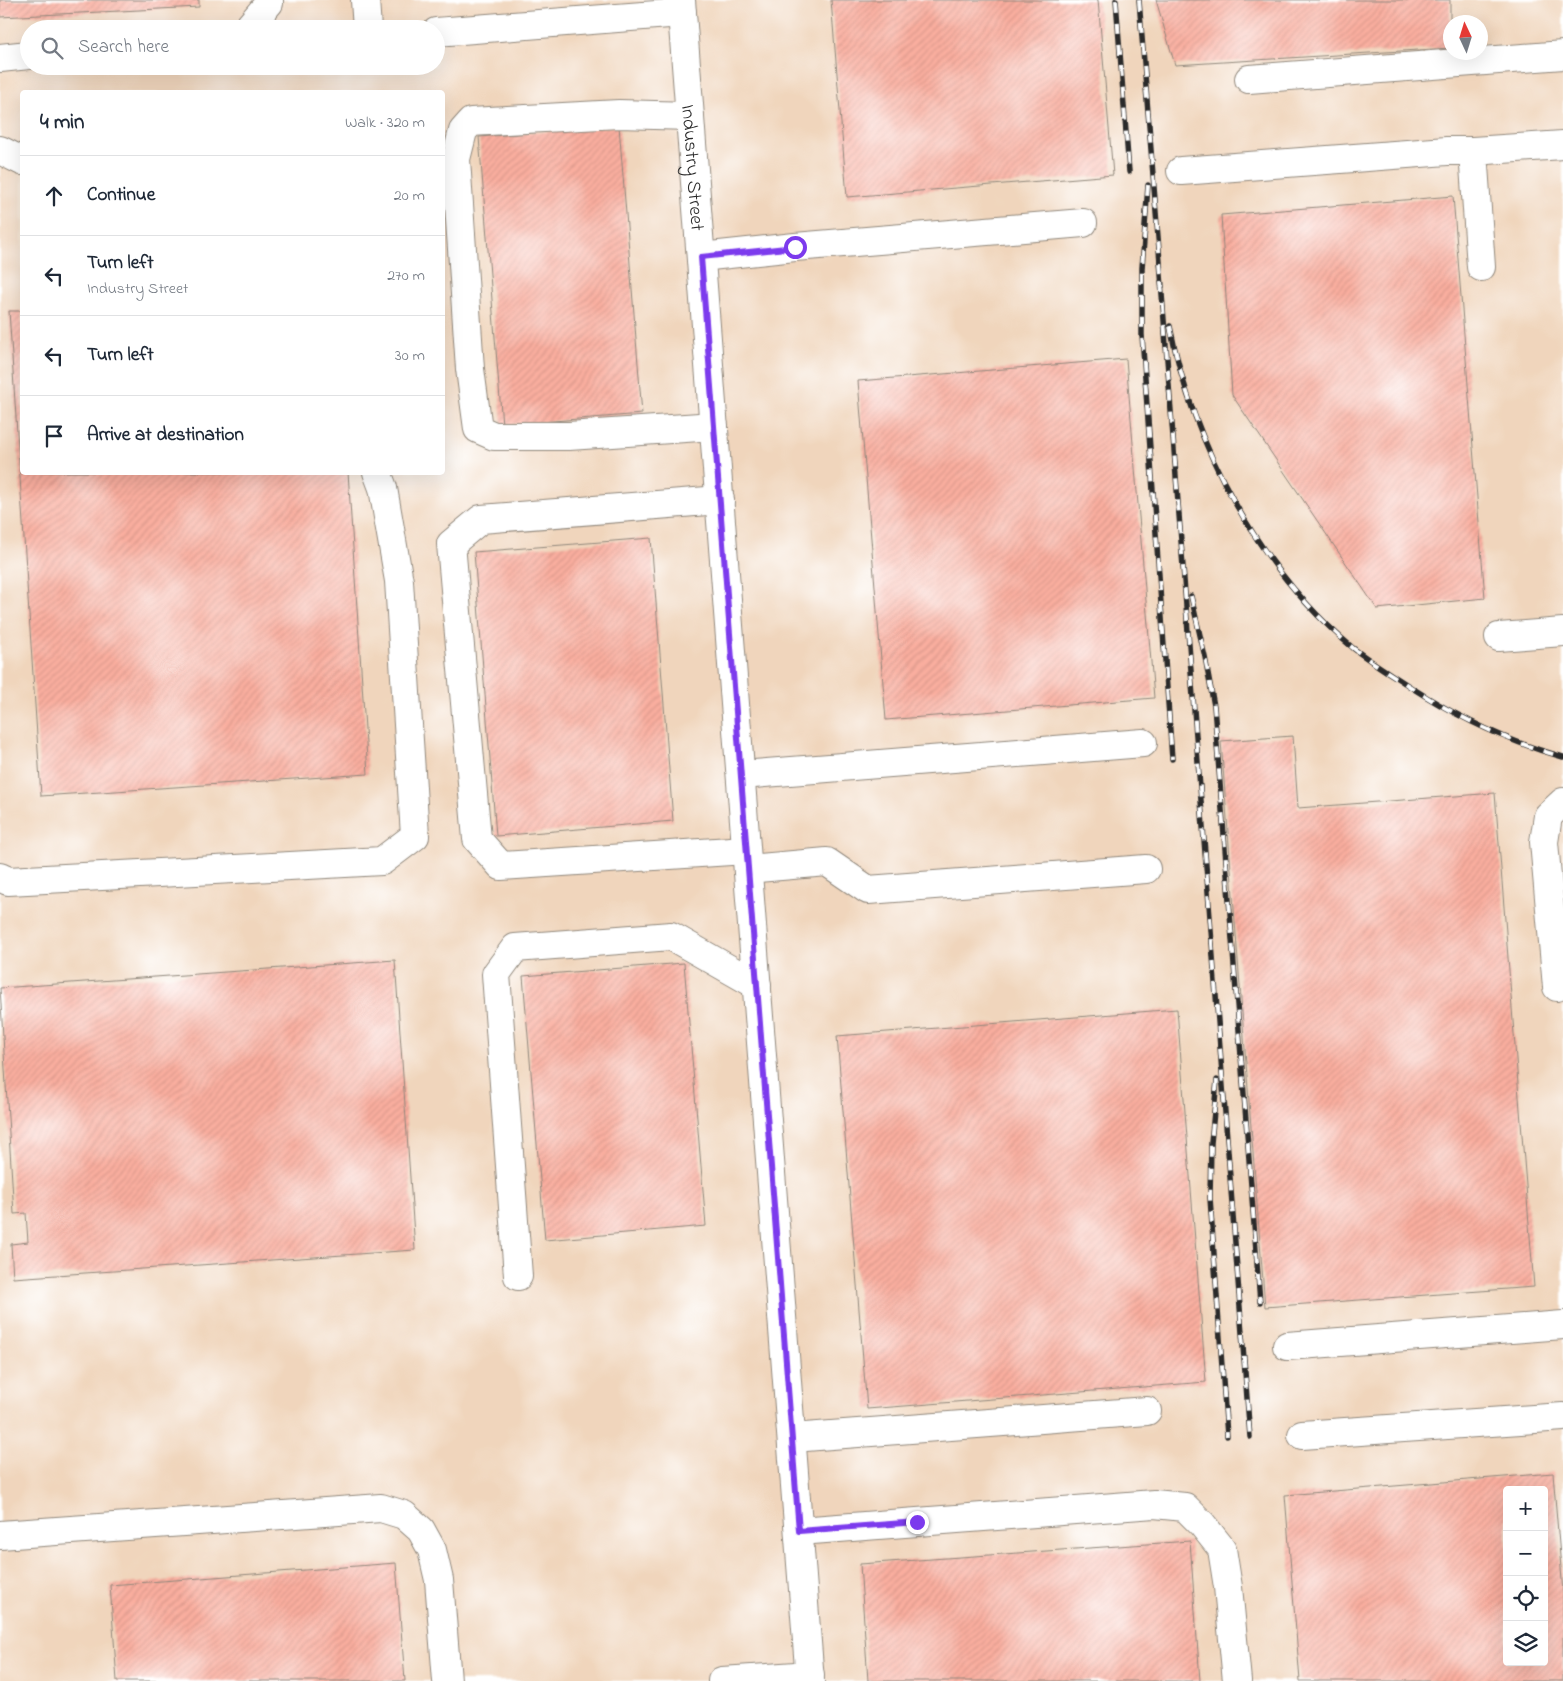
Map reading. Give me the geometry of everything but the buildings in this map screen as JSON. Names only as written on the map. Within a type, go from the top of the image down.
[{"type":"street","points":[[255,20],[270,3],[269,0]]},
{"type":"street","points":[[365,0],[366,20]]},
{"type":"street","points":[[445,31],[682,7]]},
{"type":"street","name":"Industry Street","points":[[682,7],[810,1678]]},
{"type":"street","points":[[1249,79],[1563,56]]},
{"type":"street","points":[[0,58],[20,57]]},
{"type":"street","points":[[690,116],[619,114],[470,122],[463,131],[456,159],[470,369],[478,429],[494,436],[569,436],[714,426]]},
{"type":"street","points":[[1181,171],[1437,152],[1563,145]]},
{"type":"street","points":[[0,150],[20,160]]},
{"type":"street","points":[[1473,151],[1480,267]]},
{"type":"street","points":[[701,257],[795,247],[1082,223]]},
{"type":"street","points":[[0,877],[8,881],[382,861],[415,836],[399,581],[383,488],[378,475]]},
{"type":"street","points":[[720,500],[481,519],[451,544],[477,839],[501,866],[747,859],[827,862],[868,890],[1146,869]]},
{"type":"street","points":[[1499,638],[1563,632]]},
{"type":"street","points":[[742,775],[1143,743]]},
{"type":"street","points":[[1557,987],[1544,842],[1548,816],[1563,802]]},
{"type":"street","points":[[518,1276],[496,974],[515,948],[671,936],[757,985]]},
{"type":"street","points":[[1287,1346],[1563,1325]]},
{"type":"street","points":[[792,1438],[1147,1411]]},
{"type":"street","points":[[1302,1435],[1563,1417]]},
{"type":"street","points":[[799,1531],[1154,1504],[1184,1507],[1202,1524],[1222,1548],[1228,1587],[1237,1681]]},
{"type":"street","points":[[0,1535],[381,1508],[404,1515],[421,1530],[432,1550],[439,1580],[447,1681]]},
{"type":"street","points":[[722,1681],[810,1678]]},
{"type":"shaded area","points":[[0,0],[1563,0],[1563,1681],[0,1681]]},
{"type":"railway","points":[[1116,0],[1129,172]]},
{"type":"railway","points":[[1139,0],[1162,287]]},
{"type":"railway","points":[[1148,185],[1142,268],[1142,335],[1172,759]]},
{"type":"railway","points":[[1161,281],[1250,1437]]},
{"type":"railway","points":[[1170,326],[1195,416],[1213,460],[1235,503],[1260,543],[1288,582],[1319,617],[1353,648],[1409,686],[1446,708],[1483,728],[1522,744],[1563,757]]},
{"type":"railway","points":[[1191,596],[1214,706],[1260,1302]]},
{"type":"railway","points":[[1217,1080],[1211,1143],[1210,1198],[1227,1436]]},
{"type":"route","points":[[795,247],[701,257],[799,1531],[917,1522]]}]
